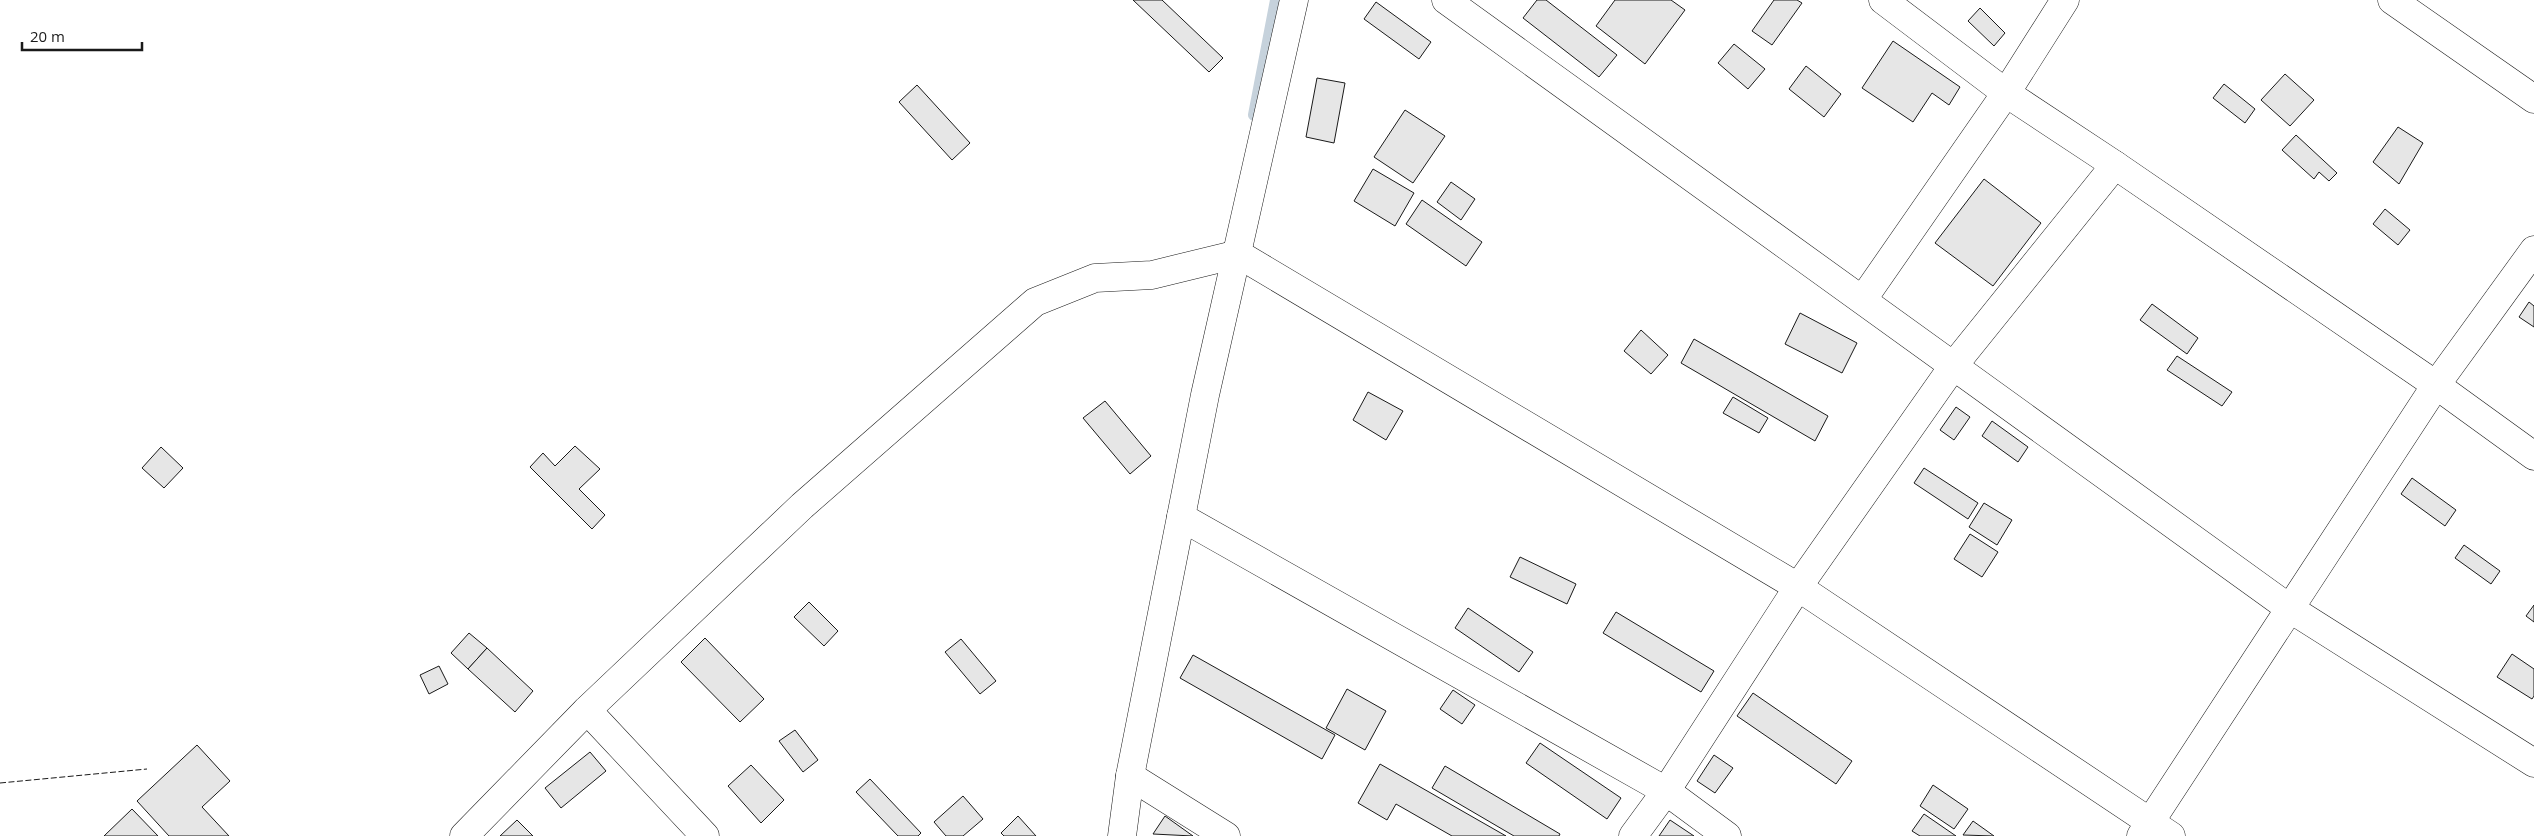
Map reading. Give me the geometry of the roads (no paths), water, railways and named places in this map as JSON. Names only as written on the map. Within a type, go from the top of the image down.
[{"type":"street","points":[[1122,836],[1130,776],[1205,395],[1294,0]]},
{"type":"street","points":[[1446,0],[2289,608],[2534,763]]},
{"type":"street","points":[[1883,0],[2006,93],[2115,165],[2436,385],[2534,456]]},
{"type":"street","points":[[1863,299],[2006,93],[2065,0]]},
{"type":"street","points":[[2392,0],[2534,99]]},
{"type":"street","points":[[1633,836],[1666,791],[1798,587],[1954,365],[2115,165]]},
{"type":"street","points":[[464,836],[587,710],[802,506],[1034,302],[1095,278],[1152,275],[1238,254],[1798,587],[2154,831],[2289,608],[2436,385],[2534,250]]},
{"type":"street","points":[[1182,517],[1666,791],[1727,836]]},
{"type":"street","points":[[587,710],[705,836]]},
{"type":"street","points":[[1130,776],[1226,836]]},
{"type":"waterway","points":[[1254,115],[1276,0]]}]
